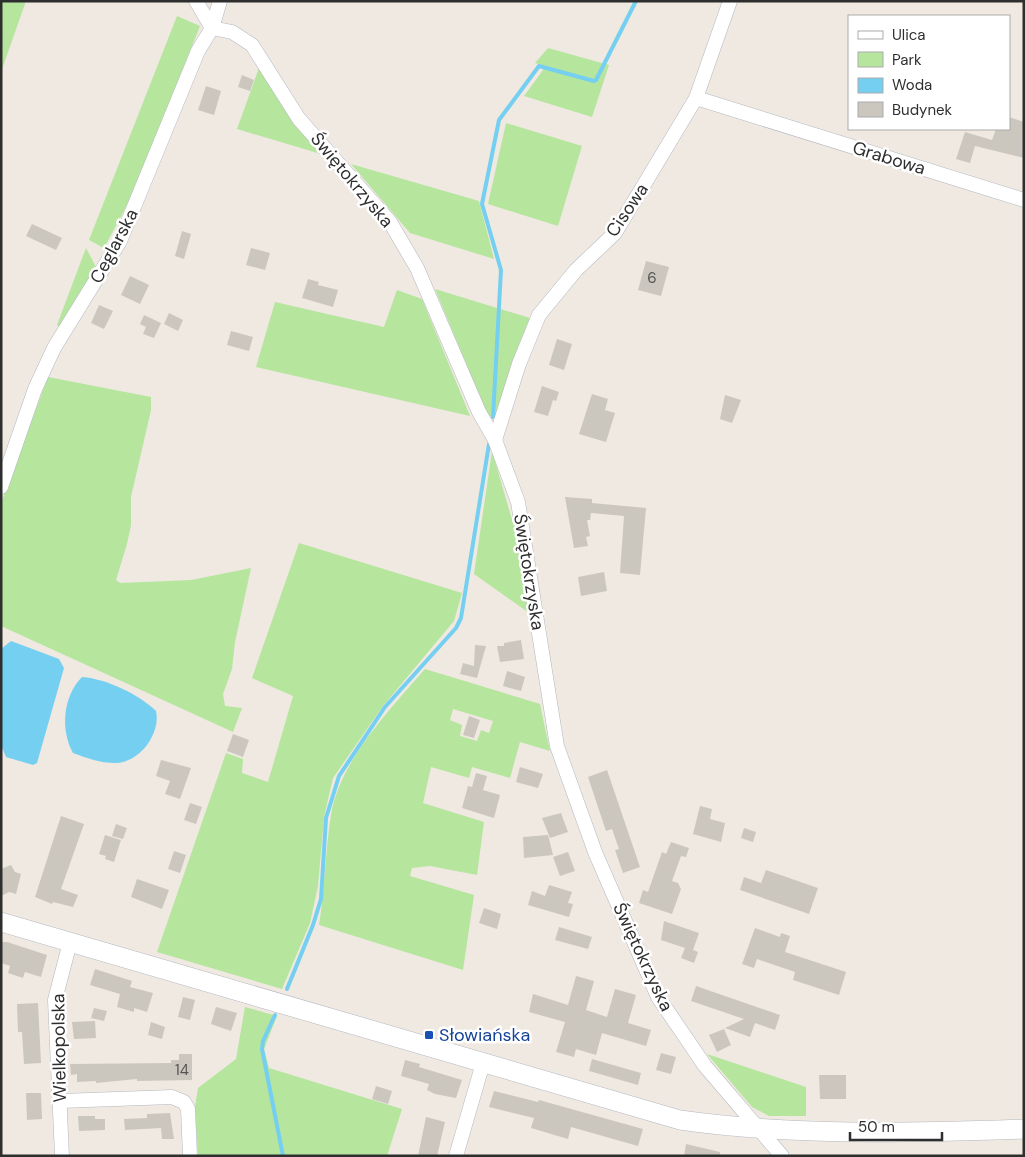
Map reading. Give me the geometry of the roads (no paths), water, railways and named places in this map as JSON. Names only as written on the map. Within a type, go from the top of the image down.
[{"type":"street","points":[[196,1],[212,28]]},
{"type":"street","name":"Ceglarska","points":[[1,487],[42,373],[54,348],[120,242],[148,178],[198,51],[212,28],[220,1]]},
{"type":"street","name":"Cisowa","points":[[496,437],[519,364],[538,315],[576,270],[615,233],[696,98],[730,1]]},
{"type":"street","name":"Świętokrzyska","points":[[212,28],[232,32],[252,45],[299,119],[390,222],[417,268],[479,412],[496,437],[518,502],[557,746],[595,852],[658,997],[705,1066],[782,1156]]},
{"type":"street","name":"Grabowa","points":[[696,98],[1024,200]]},
{"type":"street","points":[[1,922],[680,1120],[713,1126],[884,1133],[1024,1129]]},
{"type":"street","name":"Wielkopolska","points":[[62,1156],[55,1000],[70,942]]},
{"type":"street","points":[[456,1156],[483,1063]]},
{"type":"street","points":[[60,1101],[178,1098],[188,1108],[190,1156]]},
{"type":"water","points":[[11,641],[59,659],[64,668],[37,763],[33,765],[6,757],[1,745],[1,649]]},
{"type":"water","points":[[82,677],[92,678],[122,688],[156,711],[157,720],[152,737],[147,745],[133,758],[124,762],[110,763],[73,753],[66,734],[67,703]]},
{"type":"waterway","points":[[493,417],[501,270],[482,204],[499,120],[539,66],[596,80],[636,1]]},
{"type":"waterway","points":[[287,989],[313,925],[321,899],[326,818],[339,776],[385,707],[456,628],[461,618],[489,444]]},
{"type":"waterway","points":[[275,1015],[263,1041],[262,1049],[283,1156]]},
{"type":"place","name":"Słowiańska","points":[[429,1035]]}]
